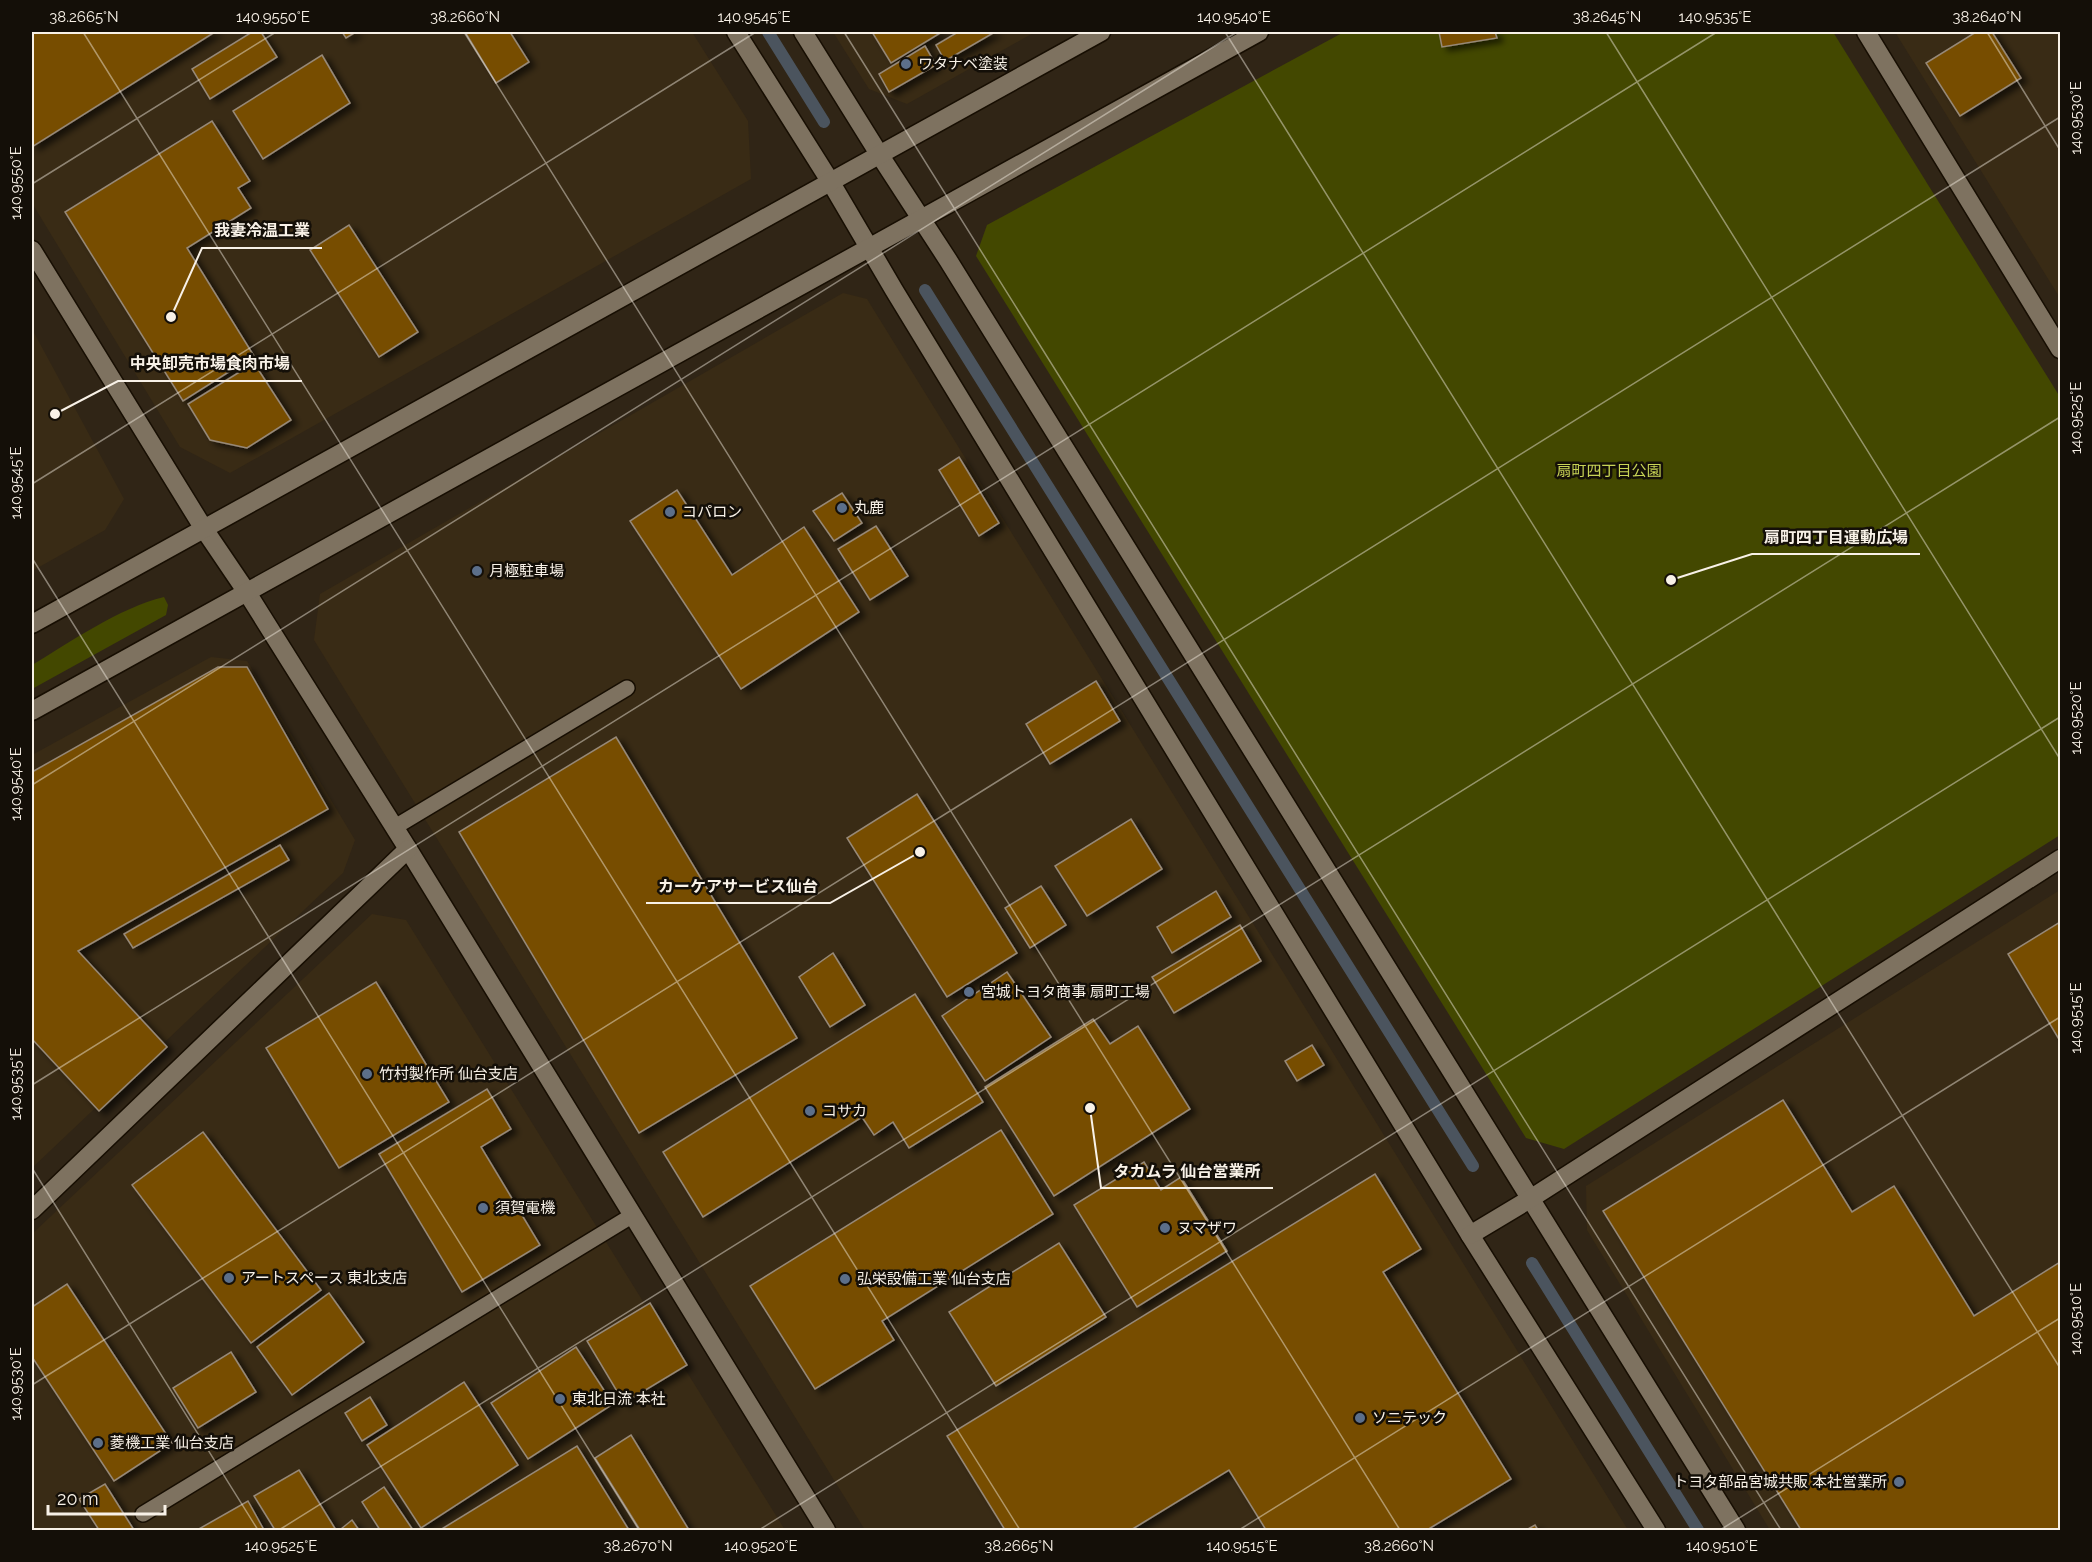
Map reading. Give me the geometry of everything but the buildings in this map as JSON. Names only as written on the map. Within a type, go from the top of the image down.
[{"type":"street","points":[[736,32],[830,181],[1470,1235],[1656,1530]]},
{"type":"street","points":[[803,32],[922,219],[1737,1530]]},
{"type":"street","points":[[32,624],[1101,32]]},
{"type":"street","points":[[32,711],[1259,32]]},
{"type":"street","points":[[1866,32],[2061,349]]},
{"type":"street","points":[[32,250],[204,529],[246,591],[395,827],[826,1530]]},
{"type":"street","points":[[32,1210],[408,849]]},
{"type":"street","points":[[1470,1235],[1530,1199],[2061,859]]},
{"type":"lane","points":[[395,827],[627,688]]},
{"type":"lane","points":[[142,1514],[633,1215]]},
{"type":"shaded area","points":[[32,32],[692,32],[748,121],[751,179],[230,473],[180,447],[32,203]]},
{"type":"shaded area","points":[[833,32],[1035,32],[907,104],[869,89]]},
{"type":"shaded area","points":[[1895,32],[2060,32],[2060,298]]},
{"type":"shaded area","points":[[843,293],[867,299],[1628,1530],[865,1530],[314,640],[320,594]]},
{"type":"shaded area","points":[[32,329],[124,499],[105,530],[32,571]]},
{"type":"shaded area","points":[[211,657],[247,661],[355,840],[343,873],[32,1168],[32,755]]},
{"type":"shaded area","points":[[2060,890],[2060,1530],[1770,1530],[1587,1230],[1586,1186]]},
{"type":"shaded area","points":[[372,914],[406,920],[785,1530],[32,1530],[32,1234]]},
{"type":"green space","name":"扇町四丁目公園","points":[[1344,32],[1833,32],[2060,397],[2060,835],[1564,1149],[1526,1138],[976,256],[987,225]]},
{"type":"green space","points":[[164,597],[168,605],[166,615],[32,689],[32,665],[113,617]]},
{"type":"waterway","points":[[768,32],[824,122]]},
{"type":"waterway","points":[[925,290],[1473,1166]]},
{"type":"waterway","points":[[1532,1263],[1698,1530]]},
{"type":"place","name":"ワタナベ塗装","points":[[906,64]]},
{"type":"place","name":"我妻冷温工業","points":[[171,317]]},
{"type":"place","name":"中央卸売市場食肉市場","points":[[55,414]]},
{"type":"place","name":"丸鹿","points":[[842,508]]},
{"type":"place","name":"コパロン","points":[[670,512]]},
{"type":"place","name":"月極駐車場","points":[[477,571]]},
{"type":"place","name":"扇町四丁目運動広場","points":[[1671,580]]},
{"type":"place","name":"カーケアサービス仙台","points":[[920,852]]},
{"type":"place","name":"宮城トヨタ商事 扇町工場","points":[[969,992]]},
{"type":"place","name":"竹村製作所 仙台支店","points":[[367,1074]]},
{"type":"place","name":"タカムラ 仙台営業所","points":[[1090,1108]]},
{"type":"place","name":"コサカ","points":[[810,1111]]},
{"type":"place","name":"須賀電機","points":[[483,1208]]},
{"type":"place","name":"ヌマザワ","points":[[1165,1228]]},
{"type":"place","name":"アートスペース 東北支店","points":[[229,1278]]},
{"type":"place","name":"弘栄設備工業 仙台支店","points":[[845,1279]]},
{"type":"place","name":"東北日流 本社","points":[[560,1399]]},
{"type":"place","name":"ソニテック","points":[[1360,1418]]},
{"type":"place","name":"菱機工業 仙台支店","points":[[98,1443]]},
{"type":"place","name":"トヨタ部品宮城共販 本社営業所","points":[[1899,1482]]}]
